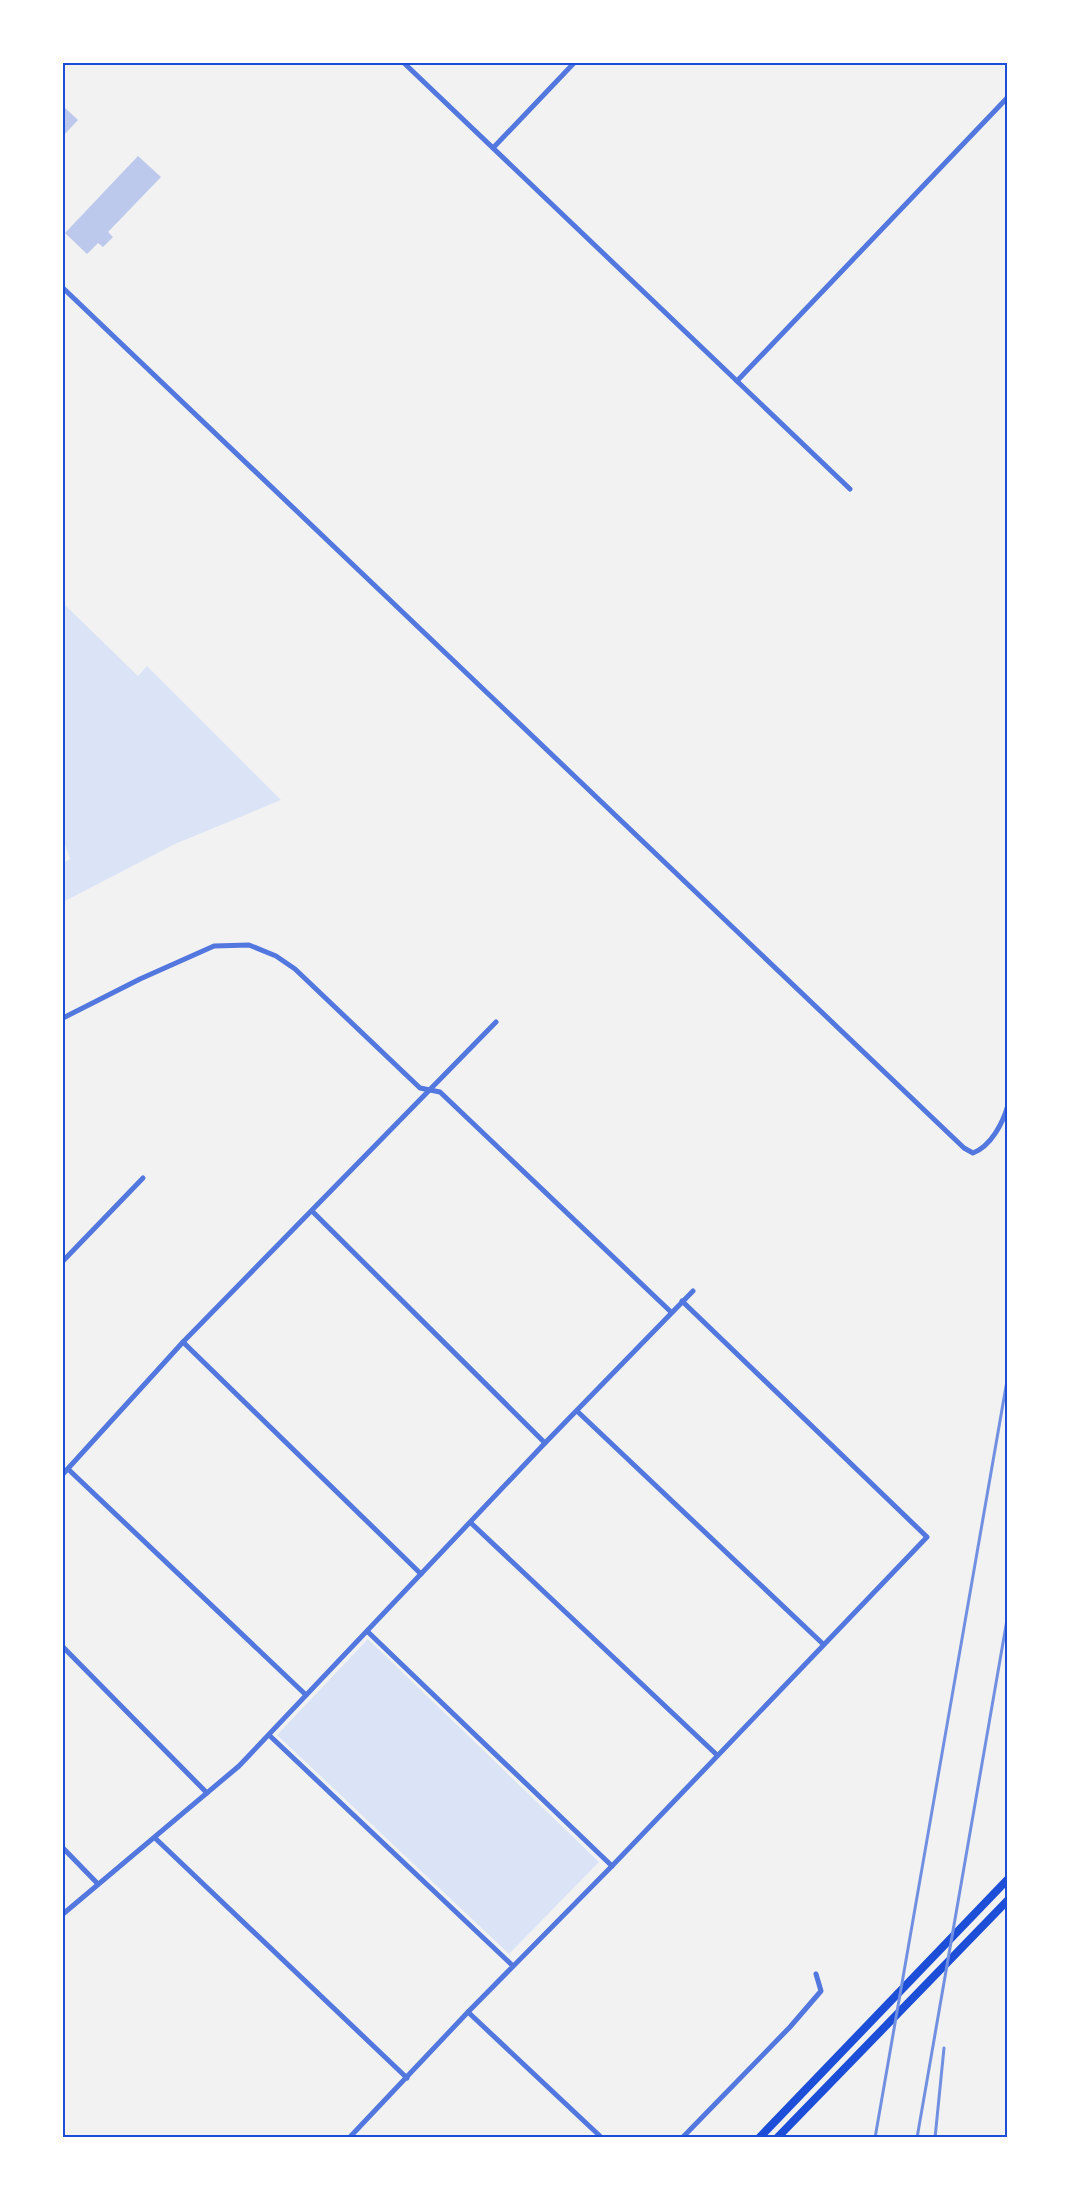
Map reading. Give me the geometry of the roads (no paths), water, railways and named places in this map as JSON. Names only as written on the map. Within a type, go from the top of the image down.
[{"type":"main road","points":[[759,2138],[1008,1879]]},
{"type":"main road","points":[[777,2138],[1008,1900]]},
{"type":"street","points":[[404,63],[850,489]]},
{"type":"street","points":[[493,148],[574,63]]},
{"type":"street","points":[[737,381],[1008,96]]},
{"type":"street","points":[[63,288],[964,1148],[973,1153],[983,1149],[995,1132],[1008,1105]]},
{"type":"street","points":[[63,1018],[140,979],[214,946],[249,945],[276,956],[295,969],[420,1088],[440,1092],[671,1312]]},
{"type":"street","points":[[306,1695],[65,1471],[183,1342],[496,1022]]},
{"type":"street","points":[[63,1261],[143,1178]]},
{"type":"street","points":[[312,1211],[545,1443]]},
{"type":"street","points":[[63,1914],[239,1766],[545,1443],[693,1291]]},
{"type":"street","points":[[349,2138],[927,1537],[682,1301]]},
{"type":"street","points":[[183,1342],[421,1574]]},
{"type":"street","points":[[577,1412],[823,1644]]},
{"type":"street","points":[[471,1523],[717,1755]]},
{"type":"street","points":[[368,1632],[612,1866]]},
{"type":"street","points":[[63,1647],[207,1793]]},
{"type":"street","points":[[269,1735],[513,1966]]},
{"type":"street","points":[[155,1838],[407,2078]]},
{"type":"street","points":[[63,1848],[98,1884]]},
{"type":"street","points":[[682,2138],[790,2027],[821,1991],[816,1974]]},
{"type":"street","points":[[468,2012],[602,2138]]},
{"type":"railway","points":[[875,2138],[1008,1375]]},
{"type":"railway","points":[[917,2138],[1008,1614]]},
{"type":"railway","points":[[935,2138],[944,2048]]}]
